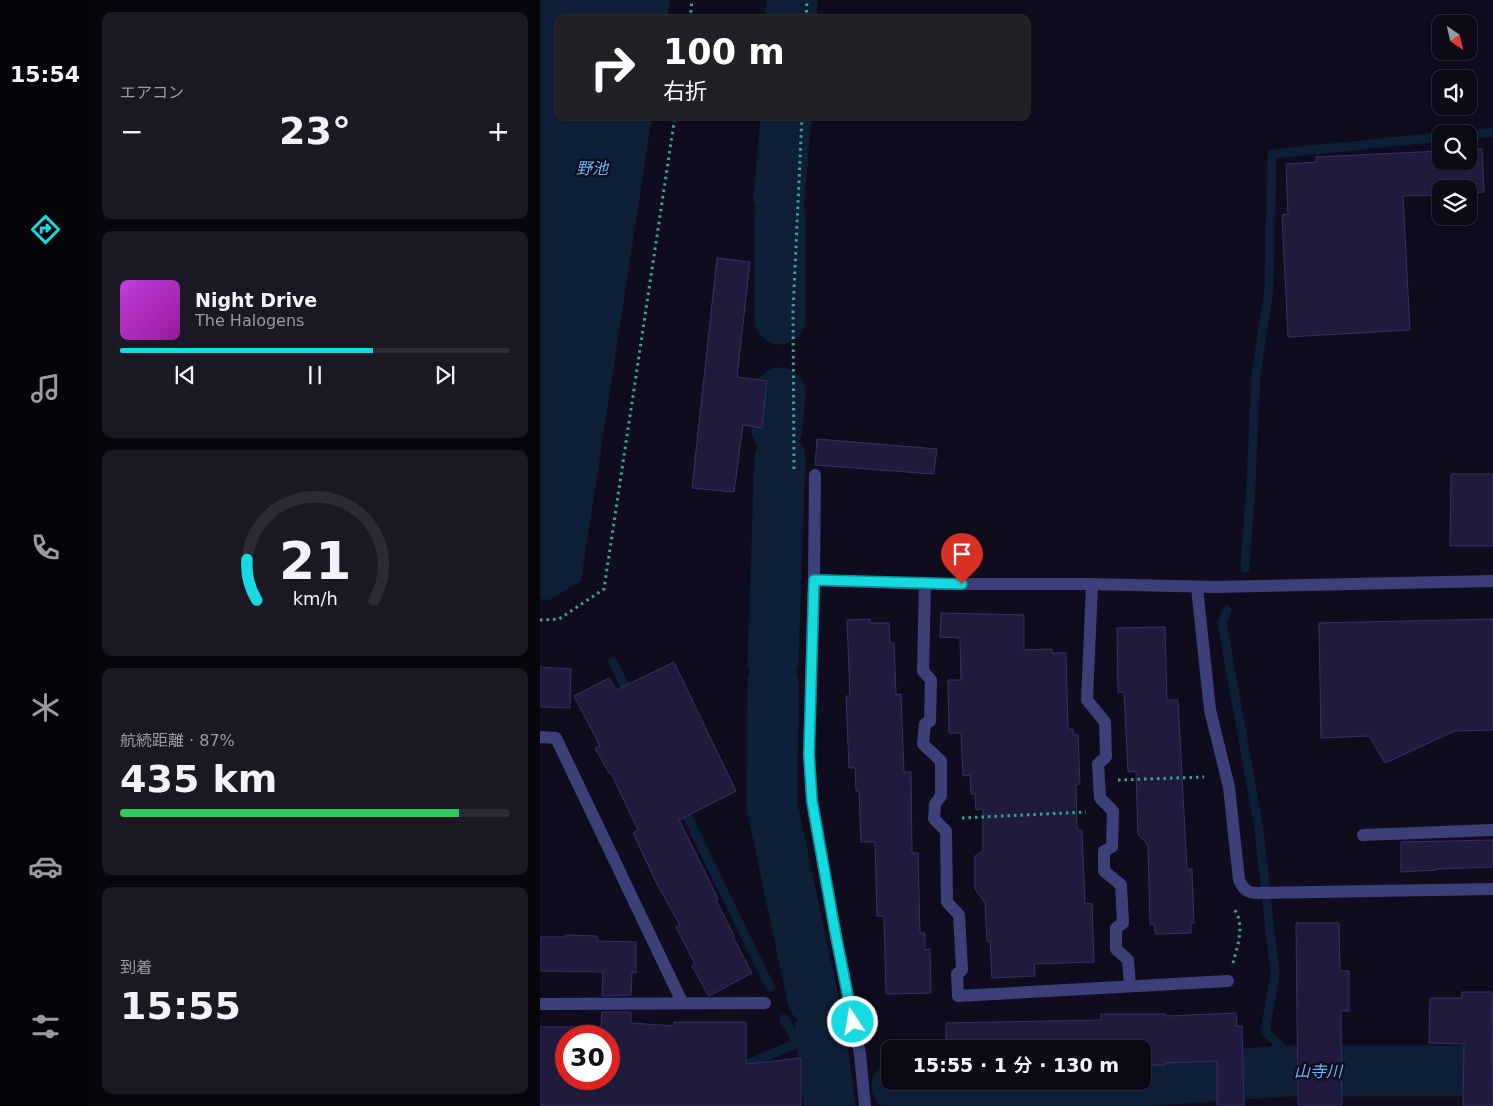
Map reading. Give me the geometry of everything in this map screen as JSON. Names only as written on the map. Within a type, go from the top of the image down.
[{"type":"street","points":[[815,475],[809,755],[812,801],[835,931],[860,1054],[864,1106]]},
{"type":"street","points":[[814,580],[925,584],[1092,584],[1197,587],[1493,582]]},
{"type":"street","points":[[925,584],[923,671],[931,680],[930,721],[925,724],[922,744],[941,761],[941,796],[935,804],[934,820],[946,831],[947,902],[958,914],[962,970],[956,974],[958,996],[1228,981]]},
{"type":"street","points":[[1092,584],[1087,700],[1106,722],[1106,756],[1098,764],[1100,798],[1113,811],[1112,847],[1104,851],[1104,871],[1121,885],[1123,923],[1116,928],[1116,949],[1128,960],[1130,986]]},
{"type":"street","points":[[1197,587],[1210,710],[1230,787],[1239,880],[1244,889],[1251,893],[1493,889]]},
{"type":"street","points":[[540,737],[556,738],[682,1002]]},
{"type":"street","points":[[1363,835],[1493,830]]},
{"type":"street","points":[[540,1004],[765,1002]]},
{"type":"path","points":[[690,15],[692,0]]},
{"type":"path","points":[[806,15],[807,0]]},
{"type":"path","points":[[540,620],[559,619],[604,589],[674,120]]},
{"type":"path","points":[[794,471],[794,312],[802,120]]},
{"type":"path","points":[[1100,781],[1210,777]]},
{"type":"path","points":[[934,820],[1113,811]]},
{"type":"water","name":"野池","points":[[540,0],[670,0],[668,15],[555,15],[555,120],[651,120],[581,581],[549,600],[540,599]]},
{"type":"building","points":[[1477,149],[1482,149],[1484,192],[1477,192],[1477,180],[1432,180],[1432,195],[1403,196],[1410,330],[1288,337],[1282,215],[1288,214],[1286,164],[1316,162],[1316,157],[1432,151],[1432,170],[1477,170]]},
{"type":"building","points":[[717,258],[750,262],[737,377],[767,381],[762,428],[743,425],[734,492],[692,488]]},
{"type":"building","points":[[817,439],[937,449],[934,471],[933,474],[815,465]]},
{"type":"building","points":[[1451,474],[1493,474],[1493,546],[1450,546]]},
{"type":"building","points":[[941,613],[1024,615],[1024,650],[1052,649],[1052,653],[1066,653],[1068,729],[1073,729],[1073,735],[1078,735],[1080,784],[1076,784],[1077,830],[1082,830],[1085,904],[1092,903],[1094,962],[1034,964],[1035,976],[992,978],[990,941],[987,941],[985,903],[975,889],[975,856],[983,851],[983,809],[976,810],[975,794],[971,794],[970,775],[963,776],[961,733],[949,733],[948,680],[961,680],[960,638],[940,637]]},
{"type":"building","points":[[870,619],[870,623],[889,623],[890,643],[894,643],[896,695],[901,694],[904,772],[911,772],[912,853],[918,853],[920,933],[925,933],[925,950],[930,949],[931,993],[886,994],[884,916],[877,916],[875,842],[861,842],[859,791],[856,791],[855,768],[849,768],[846,696],[850,696],[847,620]]},
{"type":"building","points":[[1493,619],[1493,730],[1455,731],[1385,763],[1369,736],[1321,738],[1319,623]]},
{"type":"building","points":[[1165,627],[1167,700],[1178,700],[1187,869],[1192,869],[1194,923],[1191,923],[1191,933],[1155,934],[1154,924],[1150,924],[1148,845],[1138,834],[1136,771],[1128,772],[1124,692],[1118,692],[1117,628]]},
{"type":"building","points":[[674,662],[736,791],[679,820],[718,899],[716,900],[733,937],[752,973],[711,995],[708,995],[692,966],[695,964],[676,927],[680,925],[658,886],[633,833],[638,830],[611,773],[609,773],[595,748],[600,746],[574,696],[609,678],[616,690]]},
{"type":"building","points":[[540,667],[571,669],[570,708],[540,707]]},
{"type":"building","points":[[1493,840],[1493,867],[1401,872],[1401,842]]},
{"type":"building","points":[[1296,923],[1339,923],[1340,971],[1349,971],[1349,1011],[1341,1011],[1342,1106],[1298,1106]]},
{"type":"building","points":[[565,935],[597,936],[597,941],[636,942],[636,973],[632,972],[631,995],[602,996],[603,972],[540,971],[540,937],[565,937]]},
{"type":"building","points":[[1462,992],[1492,992],[1493,1106],[1463,1106],[1464,1044],[1429,1043],[1430,998],[1462,998]]},
{"type":"building","points":[[602,1012],[631,1012],[631,1023],[674,1026],[674,1022],[746,1022],[746,1064],[801,1058],[801,1106],[540,1106],[540,1027],[555,1027],[555,1090],[620,1090],[620,1025],[601,1025]]},
{"type":"building","points":[[1236,1013],[1237,1026],[1242,1026],[1244,1106],[1217,1106],[1217,1061],[1151,1065],[1151,1040],[946,1040],[946,1023],[1101,1020],[1101,1014],[1166,1014],[1166,1016]]},
{"type":"waterway","points":[[791,15],[792,0]]},
{"type":"waterway","points":[[779,198],[786,120]]},
{"type":"waterway","points":[[1477,134],[1493,132]]},
{"type":"waterway","points":[[1245,568],[1256,374],[1269,290],[1272,154],[1432,138]]},
{"type":"waterway","points":[[780,216],[780,319]]},
{"type":"waterway","points":[[777,429],[780,393]]},
{"type":"waterway","points":[[773,661],[780,458]]},
{"type":"waterway","points":[[1227,610],[1222,623],[1259,829],[1275,975],[1265,1031],[1283,1049],[1287,1071]]},
{"type":"waterway","points":[[613,662],[630,696]]},
{"type":"waterway","points":[[773,682],[772,806],[813,999]]},
{"type":"waterway","points":[[682,805],[770,987]]},
{"type":"waterway","points":[[784,1019],[798,1043]]},
{"type":"waterway","points":[[820,1031],[830,1106]]},
{"type":"waterway","points":[[736,1065],[747,1064],[798,1043],[821,1038]]},
{"type":"waterway","name":"山寺川","points":[[1151,1080],[1287,1071],[1493,1071]]},
{"type":"route","points":[[853,1022],[812,801],[809,755],[814,580],[962,584]]}]
